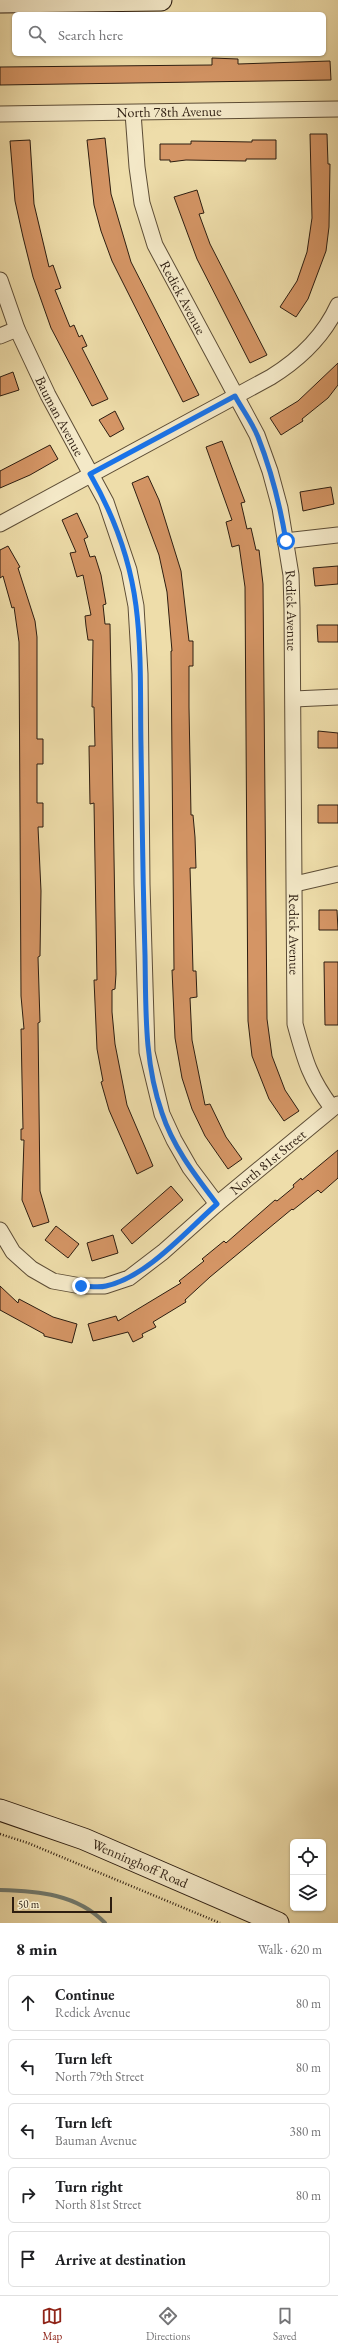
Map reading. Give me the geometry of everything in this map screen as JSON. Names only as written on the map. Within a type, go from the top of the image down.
[{"type":"street","points":[[0,2],[160,0]]},
{"type":"street","name":"North 78th Avenue","points":[[0,114],[338,109]]},
{"type":"street","name":"Redick Avenue","points":[[133,113],[137,167],[142,203],[155,245],[257,435],[270,471],[280,508],[291,582],[296,884],[295,1024],[306,1068],[318,1089],[335,1106]]},
{"type":"street","name":"Bauman Avenue","points":[[0,280],[17,329],[48,395],[106,502],[122,544],[136,606],[140,674],[142,884],[147,1052],[162,1114],[174,1140],[190,1168],[217,1204]]},
{"type":"street","points":[[0,524],[293,363],[314,342],[330,322],[338,305]]},
{"type":"street","points":[[0,336],[17,329]]},
{"type":"street","points":[[286,541],[338,535]]},
{"type":"street","points":[[294,699],[338,697]]},
{"type":"street","points":[[296,884],[338,874]]},
{"type":"street","name":"North 81st Street","points":[[0,1230],[13,1252],[32,1269],[53,1281],[81,1286],[105,1286],[129,1278],[168,1248],[217,1204],[335,1106]]},
{"type":"street","name":"Wenninghoff Road","points":[[0,1810],[98,1845],[278,1923]]},
{"type":"path","points":[[0,1834],[28,1843],[220,1923]]},
{"type":"building","points":[[212,58],[238,59],[238,64],[330,61],[331,80],[0,85],[0,67],[212,65]]},
{"type":"building","points":[[310,134],[327,134],[328,164],[330,164],[329,227],[326,251],[308,299],[296,317],[280,307],[297,281],[307,252],[312,218]]},
{"type":"building","points":[[105,138],[111,194],[131,262],[199,395],[183,402],[112,261],[101,231],[94,205],[87,140]]},
{"type":"building","points":[[30,140],[34,204],[49,267],[53,265],[61,288],[55,290],[70,327],[74,325],[79,337],[82,335],[87,346],[82,348],[108,399],[92,406],[51,328],[33,277],[23,237],[15,201],[10,141]]},
{"type":"building","points":[[252,140],[276,140],[276,159],[246,159],[246,161],[186,160],[170,162],[170,160],[160,160],[160,144],[191,144],[191,141],[252,142]]},
{"type":"building","points":[[197,190],[204,213],[199,214],[210,244],[267,355],[250,363],[197,259],[174,197]]},
{"type":"building","points":[[338,363],[338,385],[328,398],[302,419],[303,421],[281,435],[270,418],[298,401]]},
{"type":"building","points":[[13,372],[19,390],[0,396],[0,377]]},
{"type":"building","points":[[115,411],[124,429],[110,437],[99,420]]},
{"type":"building","points":[[222,441],[245,502],[241,503],[247,529],[251,528],[256,550],[259,550],[263,584],[267,1019],[272,1056],[285,1090],[299,1111],[284,1121],[269,1099],[252,1056],[248,1021],[245,587],[239,545],[232,547],[226,522],[232,520],[206,447]]},
{"type":"building","points":[[50,445],[58,459],[30,475],[0,488],[0,471]]},
{"type":"building","points":[[148,476],[159,500],[181,571],[189,641],[193,641],[193,666],[189,666],[189,707],[191,815],[193,815],[196,868],[190,868],[193,971],[196,971],[197,997],[190,998],[192,1040],[205,1105],[210,1104],[226,1137],[242,1159],[228,1169],[205,1136],[192,1109],[182,1078],[175,1038],[172,970],[174,970],[172,651],[167,592],[159,555],[132,483]]},
{"type":"building","points":[[331,487],[334,504],[303,511],[300,492]]},
{"type":"building","points":[[77,513],[88,537],[84,539],[90,557],[95,556],[101,575],[106,604],[103,605],[105,624],[110,624],[116,974],[115,989],[112,990],[112,1012],[115,1044],[127,1105],[153,1166],[137,1174],[109,1110],[101,1082],[103,1081],[97,1049],[94,980],[97,980],[94,803],[90,804],[89,746],[95,746],[94,707],[92,707],[93,640],[88,640],[85,616],[91,615],[83,575],[77,577],[70,553],[76,552],[62,520]]},
{"type":"building","points":[[8,546],[20,567],[18,568],[35,621],[37,637],[37,739],[43,739],[43,764],[37,764],[37,803],[43,803],[43,827],[38,827],[41,891],[40,956],[38,957],[40,1022],[38,1023],[40,1191],[49,1222],[33,1227],[22,1200],[24,1140],[21,1140],[21,1129],[23,1129],[21,1029],[24,1029],[21,996],[19,642],[14,607],[12,608],[3,576],[0,578],[0,550]]},
{"type":"building","points":[[338,566],[338,584],[315,586],[313,568]]},
{"type":"building","points":[[317,625],[338,625],[338,642],[318,642]]},
{"type":"building","points":[[318,731],[338,733],[338,748],[318,748]]},
{"type":"building","points":[[318,805],[338,805],[338,823],[318,823]]},
{"type":"building","points":[[319,910],[337,910],[338,930],[319,930]]},
{"type":"building","points":[[324,962],[338,962],[338,1025],[325,1025]]},
{"type":"building","points":[[338,1150],[338,1178],[321,1193],[318,1190],[293,1210],[292,1209],[210,1277],[185,1300],[186,1302],[153,1322],[156,1327],[142,1334],[143,1337],[133,1342],[128,1332],[93,1341],[88,1324],[116,1316],[118,1321],[181,1283],[179,1281],[204,1261],[202,1259],[224,1241],[226,1243],[275,1200],[277,1201],[294,1187],[293,1185],[301,1178],[302,1180]]},
{"type":"building","points":[[171,1186],[183,1200],[132,1244],[121,1230]]},
{"type":"building","points":[[56,1226],[79,1244],[68,1258],[45,1240]]},
{"type":"building","points":[[113,1235],[118,1253],[92,1261],[87,1243]]},
{"type":"building","points":[[0,1286],[18,1303],[19,1299],[53,1317],[77,1324],[72,1343],[44,1336],[44,1334],[0,1310]]},
{"type":"waterway","points":[[0,1890],[43,1893],[69,1900],[94,1913],[105,1923]]},
{"type":"route","points":[[81,1286],[105,1286],[129,1278],[183,1236],[217,1204],[190,1168],[176,1144],[162,1114],[154,1087],[147,1052],[142,884],[143,826],[140,674],[136,606],[122,544],[106,502],[90,474],[235,396],[257,435],[270,471],[280,508],[286,541]]}]
